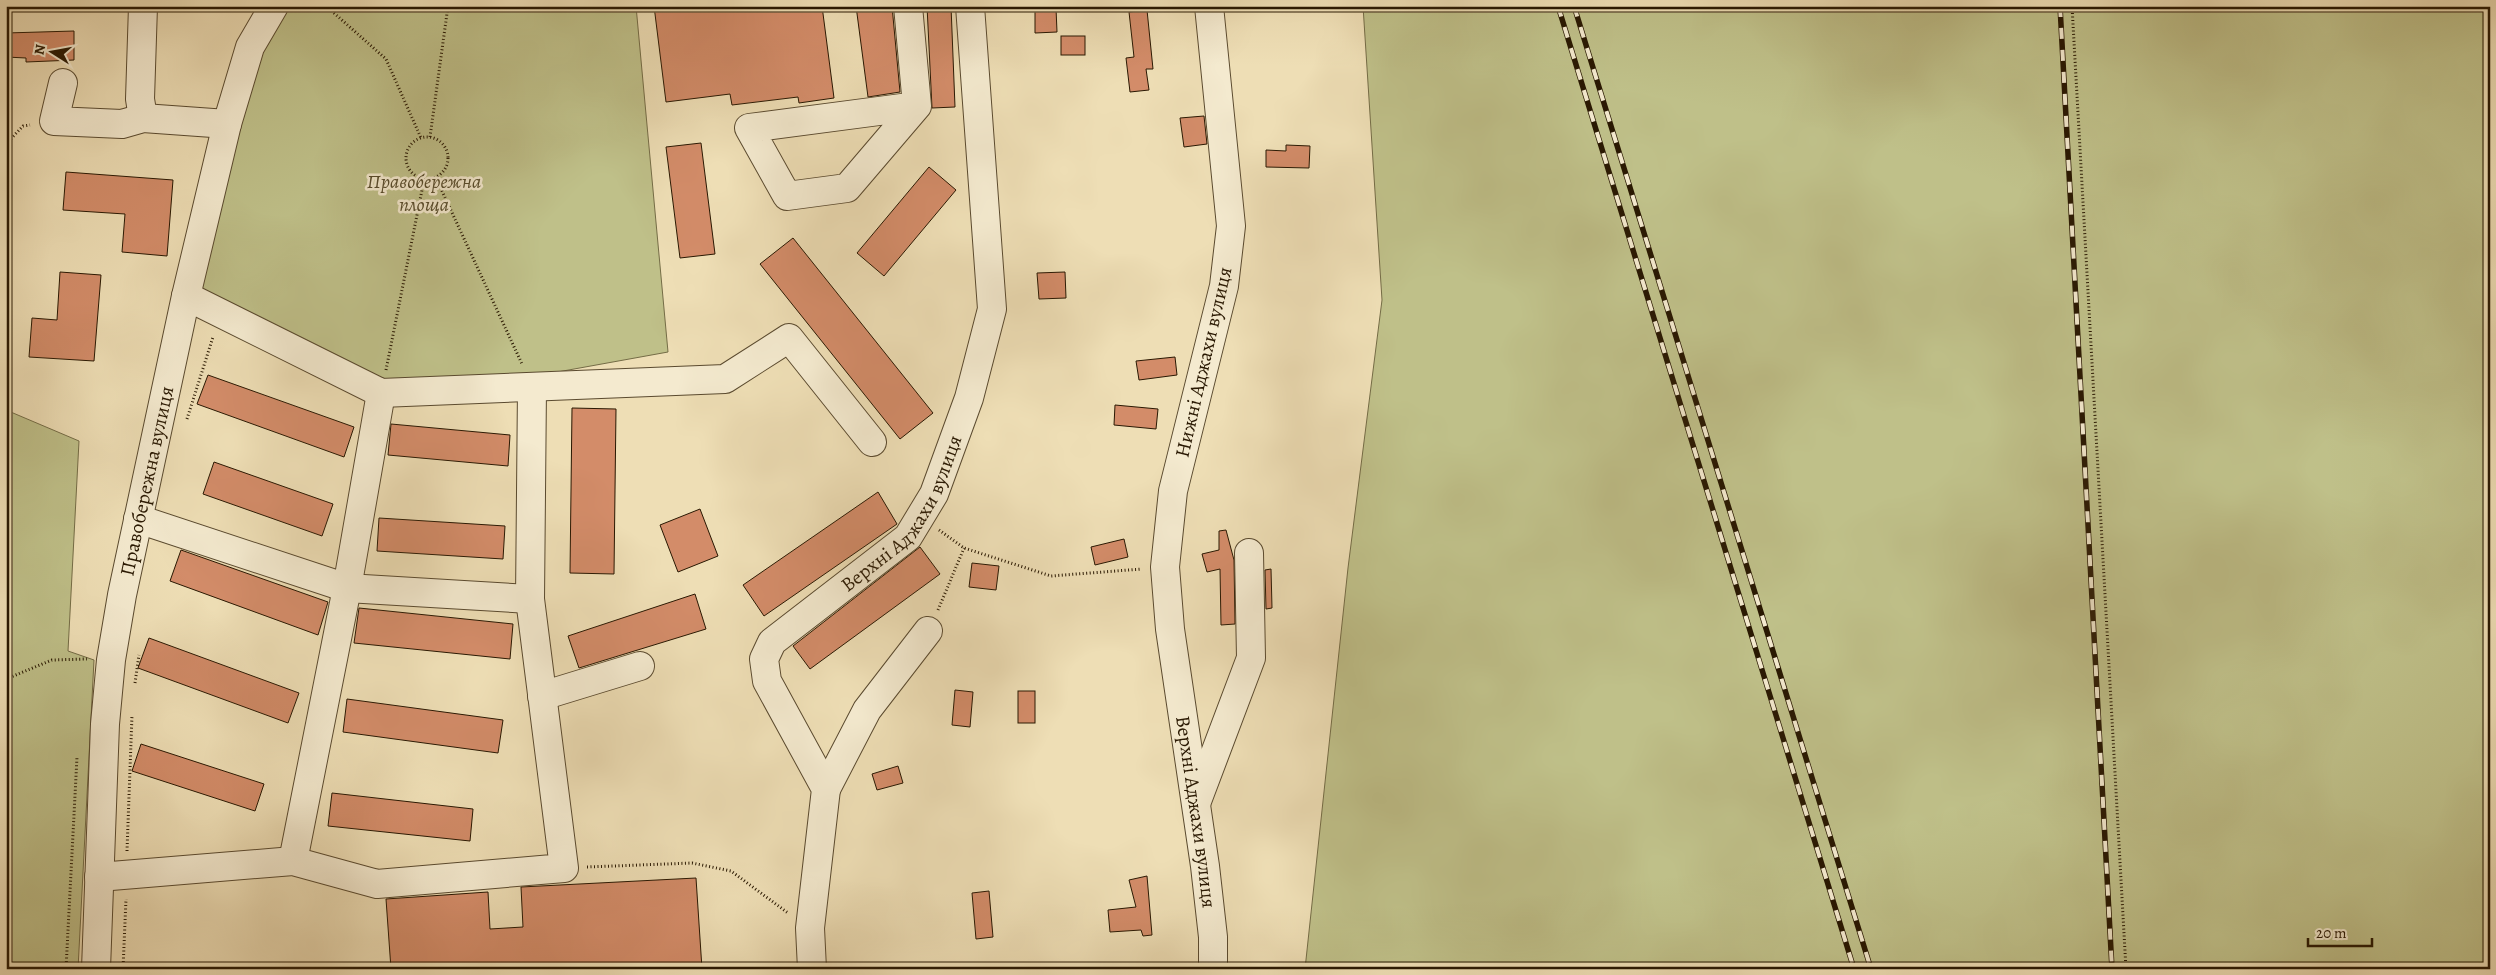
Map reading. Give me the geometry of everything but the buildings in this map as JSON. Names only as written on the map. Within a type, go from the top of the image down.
[{"type":"street","points":[[143,118],[140,99],[144,6]]},
{"type":"street","name":"Правобережна вулиця","points":[[96,969],[105,724],[111,660],[138,519],[186,296],[227,124],[250,47],[274,6]]},
{"type":"street","points":[[908,6],[917,106],[847,188],[787,196],[750,128],[917,106]]},
{"type":"street","name":"Верхні Аджахи вулиця","points":[[826,789],[767,681],[764,660],[772,642],[908,537],[922,517],[934,494],[969,398],[992,309],[970,6]]},
{"type":"street","name":"Нижні Аджахи вулиця","points":[[1165,567],[1173,491],[1224,286],[1231,226],[1209,6]]},
{"type":"street","points":[[63,83],[54,121],[122,124],[143,118],[227,124]]},
{"type":"street","points":[[186,296],[381,393],[725,379],[789,338],[872,442]]},
{"type":"street","points":[[98,877],[293,861],[377,884],[564,868],[530,599],[532,387]]},
{"type":"street","points":[[293,861],[347,588],[381,393]]},
{"type":"street","points":[[138,519],[347,588],[530,599]]},
{"type":"street","points":[[1196,804],[1251,658],[1250,553]]},
{"type":"street","name":"Верхні Аджахи вулиця","points":[[1165,567],[1170,630],[1212,928],[1213,969]]},
{"type":"street","points":[[812,969],[810,928],[826,789],[867,710],[928,631]]},
{"type":"street","points":[[542,696],[640,666]]},
{"type":"path","points":[[326,6],[386,59],[421,138]]},
{"type":"path","points":[[430,137],[448,6]]},
{"type":"path","points":[[2072,6],[2126,969]]},
{"type":"path","points":[[6,144],[23,126],[54,121]]},
{"type":"path","points":[[430,137],[444,144],[448,152],[447,167],[436,178],[424,180],[410,172],[407,164],[408,148],[421,138],[430,137]]},
{"type":"path","points":[[436,178],[532,387]]},
{"type":"path","points":[[381,393],[424,180]]},
{"type":"path","points":[[184,425],[221,313]]},
{"type":"path","points":[[922,517],[964,548],[1051,576],[1136,570]]},
{"type":"path","points":[[928,631],[964,548]]},
{"type":"path","points":[[134,690],[139,654]]},
{"type":"path","points":[[6,704],[8,679],[52,660],[111,660]]},
{"type":"path","points":[[123,969],[132,708]]},
{"type":"path","points":[[564,868],[692,863],[730,871],[810,928]]},
{"type":"green space","name":"Правобережна площа","points":[[277,6],[636,6],[668,352],[552,373],[386,380],[190,286],[215,169]]},
{"type":"green space","points":[[1363,6],[2490,6],[2490,969],[1305,969],[1348,568],[1382,300]]},
{"type":"green space","points":[[6,410],[79,441],[68,651],[94,660],[78,969],[6,969]]},
{"type":"railway","points":[[1558,6],[1854,969]]},
{"type":"railway","points":[[1574,6],[1871,969]]},
{"type":"railway","points":[[2060,6],[2112,969]]}]
